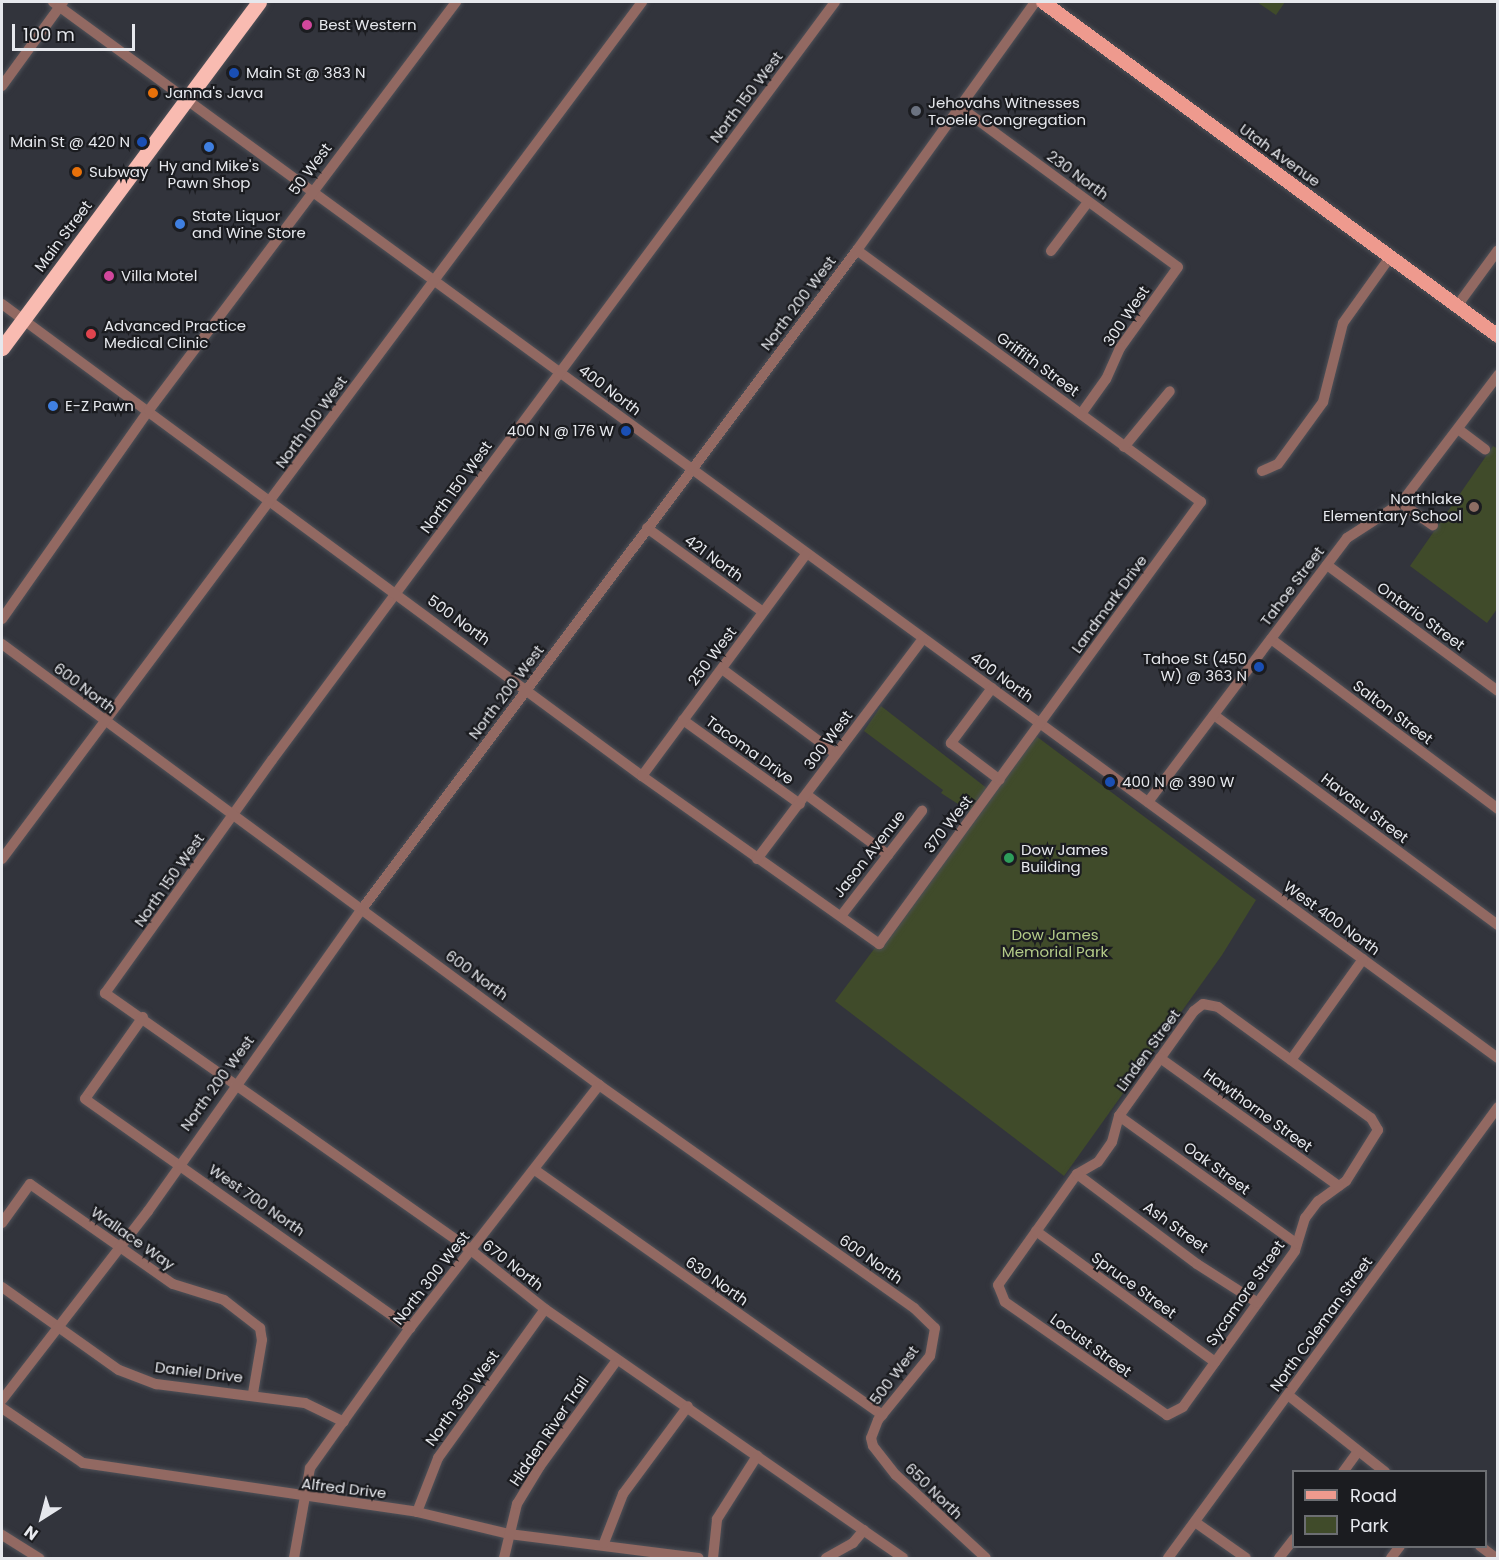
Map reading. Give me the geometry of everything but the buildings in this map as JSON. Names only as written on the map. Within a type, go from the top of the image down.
[{"type":"highway","name":"Main Street","points":[[2,348],[259,2]]},
{"type":"main road","name":"Utah Avenue","points":[[1043,2],[1497,336]]},
{"type":"street","name":"50 West","points":[[2,619],[149,410],[456,2]]},
{"type":"street","name":"North 100 West","points":[[2,859],[102,720],[272,501],[642,2]]},
{"type":"street","name":"North 150 West","points":[[105,993],[396,593],[835,2]]},
{"type":"street","name":"North 200 West","points":[[2,1401],[119,1247],[362,909],[857,250],[1035,2]]},
{"type":"street","name":"400 North","points":[[59,3],[186,99],[560,371],[690,470],[1148,802]]},
{"type":"street","points":[[2,86],[59,3]]},
{"type":"street","name":"230 North","points":[[960,107],[1178,267]]},
{"type":"street","points":[[1051,251],[1088,202]]},
{"type":"street","name":"Griffith Street","points":[[857,250],[1201,502]]},
{"type":"street","points":[[1457,306],[1497,250]]},
{"type":"street","points":[[1262,471],[1278,464],[1323,402],[1343,323],[1390,257]]},
{"type":"street","name":"300 West","points":[[1081,414],[1106,379],[1120,348],[1178,267]]},
{"type":"street","name":"500 North","points":[[2,303],[527,688],[642,776],[879,944]]},
{"type":"street","name":"Tahoe Street","points":[[1148,802],[1347,538],[1401,503],[1497,375]]},
{"type":"street","points":[[1124,447],[1170,391]]},
{"type":"street","points":[[1458,429],[1485,449]]},
{"type":"street","name":"Landmark Drive","points":[[1041,724],[1201,502]]},
{"type":"street","points":[[1401,503],[1433,525]]},
{"type":"street","name":"421 North","points":[[647,528],[763,612]]},
{"type":"street","name":"250 West","points":[[642,776],[806,554]]},
{"type":"street","name":"Ontario Street","points":[[1327,565],[1497,691]]},
{"type":"street","name":"300 West","points":[[757,859],[923,639]]},
{"type":"street","name":"Salton Street","points":[[1271,639],[1497,809]]},
{"type":"street","name":"600 North","points":[[2,644],[599,1085],[914,1308],[935,1328]]},
{"type":"street","points":[[722,669],[836,754]]},
{"type":"street","points":[[992,688],[951,743],[1000,780]]},
{"type":"street","name":"Havasu Street","points":[[1214,715],[1497,925]]},
{"type":"street","name":"Tacoma Drive","points":[[683,720],[888,855]]},
{"type":"street","name":"370 West","points":[[879,944],[1041,724]]},
{"type":"street","name":"West 400 North","points":[[1148,802],[1497,1058]]},
{"type":"street","name":"Jason Avenue","points":[[841,916],[922,811]]},
{"type":"street","points":[[1291,1060],[1363,959]]},
{"type":"street","name":"670 North","points":[[105,993],[236,1082],[472,1251],[545,1309],[688,1406],[903,1558]]},
{"type":"street","name":"Linden Street","points":[[998,1291],[1001,1280],[1077,1174],[1098,1162],[1108,1149],[1119,1116],[1194,1011],[1210,1004],[1371,1118],[1378,1130]]},
{"type":"street","name":"West 700 North","points":[[142,1017],[85,1099],[410,1328]]},
{"type":"street","name":"Hawthorne Street","points":[[1160,1058],[1339,1186]]},
{"type":"street","name":"North 300 West","points":[[294,1558],[302,1498],[310,1468],[410,1328],[599,1085]]},
{"type":"street","name":"North Coleman Street","points":[[1168,1558],[1497,1107]]},
{"type":"street","name":"Oak Street","points":[[1119,1116],[1297,1244]]},
{"type":"street","name":"Sycamore Street","points":[[1173,1415],[1215,1362],[1297,1244],[1305,1218],[1318,1201],[1339,1186],[1373,1143],[1378,1130]]},
{"type":"street","name":"630 North","points":[[535,1170],[882,1416]]},
{"type":"street","name":"Ash Street","points":[[1077,1174],[1197,1264],[1257,1303]]},
{"type":"street","name":"Wallace Way","points":[[2,1223],[30,1184],[173,1284],[224,1300],[260,1328],[262,1340],[254,1393]]},
{"type":"street","name":"Spruce Street","points":[[1036,1232],[1215,1362]]},
{"type":"street","name":"Daniel Drive","points":[[2,1287],[119,1370],[156,1384],[254,1393],[305,1403],[344,1422]]},
{"type":"street","name":"Locust Street","points":[[998,1291],[1005,1302],[1156,1411],[1173,1415]]},
{"type":"street","name":"North 350 West","points":[[417,1512],[438,1458],[545,1309]]},
{"type":"street","name":"500 West","points":[[871,1438],[882,1416],[930,1356],[935,1328]]},
{"type":"street","name":"Hidden River Trail","points":[[504,1558],[517,1504],[540,1466],[617,1359]]},
{"type":"street","points":[[1288,1395],[1382,1470]]},
{"type":"street","points":[[604,1543],[623,1494],[688,1406]]},
{"type":"street","name":"Alfred Drive","points":[[2,1408],[83,1463],[302,1498],[417,1512],[509,1534],[604,1543],[698,1558]]},
{"type":"street","name":"650 North","points":[[871,1438],[878,1454],[896,1475],[986,1558]]},
{"type":"street","points":[[1344,1470],[1358,1451]]},
{"type":"street","points":[[712,1558],[717,1519],[757,1456]]},
{"type":"street","points":[[1195,1522],[1246,1558]]},
{"type":"street","points":[[826,1558],[853,1543],[864,1530]]},
{"type":"street","points":[[2,1535],[39,1558]]},
{"type":"street","points":[[1279,1558],[1292,1540]]},
{"type":"street","points":[[1483,1548],[1496,1558]]},
{"type":"green space","points":[[1257,2],[1285,2],[1276,15]]},
{"type":"green space","name":"Northlake Elementary School","points":[[1493,446],[1498,449],[1497,609],[1487,623],[1410,566]]},
{"type":"green space","name":"Dow James Memorial Park","points":[[881,706],[993,793],[1036,736],[1256,900],[1222,955],[1064,1176],[835,1001],[975,815],[941,793],[943,790],[864,731]]},
{"type":"place","name":"Best Western","points":[[307,25]]},
{"type":"place","name":"Main St @ 383 N","points":[[234,73]]},
{"type":"place","name":"Janna's Java","points":[[153,93]]},
{"type":"place","name":"Jehovahs Witnesses Tooele Congregation","points":[[916,111]]},
{"type":"place","name":"Main St @ 420 N","points":[[142,142]]},
{"type":"place","name":"Hy and Mike's Pawn Shop","points":[[209,147]]},
{"type":"place","name":"Subway","points":[[77,172]]},
{"type":"place","name":"State Liquor and Wine Store","points":[[180,224]]},
{"type":"place","name":"Villa Motel","points":[[109,276]]},
{"type":"place","name":"Advanced Practice Medical Clinic","points":[[91,334]]},
{"type":"place","name":"E-Z Pawn","points":[[53,406]]},
{"type":"place","name":"400 N @ 176 W","points":[[626,431]]},
{"type":"place","name":"Northlake Elementary School","points":[[1474,507]]},
{"type":"place","name":"Tahoe St (450 W) @ 363 N","points":[[1259,667]]},
{"type":"place","name":"400 N @ 390 W","points":[[1110,782]]},
{"type":"place","name":"Dow James Building","points":[[1009,858]]}]
